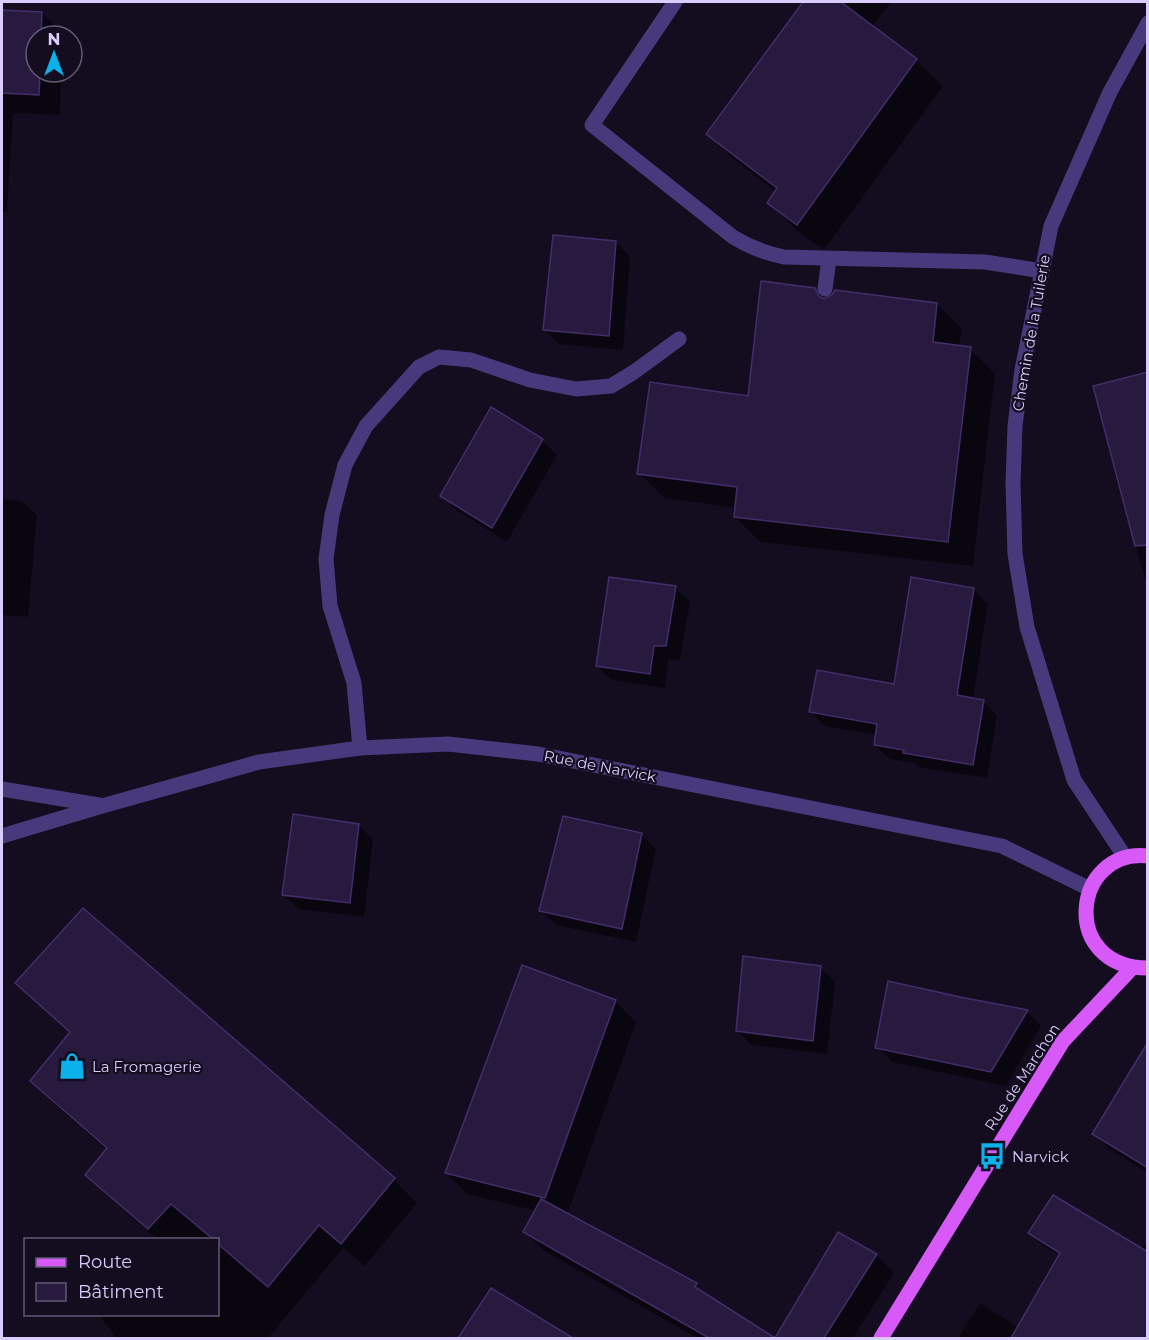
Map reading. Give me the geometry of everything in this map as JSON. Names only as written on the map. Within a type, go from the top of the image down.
[{"type":"main road","points":[[1140,968],[1116,962],[1102,952],[1092,939],[1086,923],[1085,906],[1090,889],[1098,875],[1104,870],[1125,857],[1148,855]]},
{"type":"main road","name":"Rue de Marchon","points":[[880,1338],[1063,1041],[1140,968]]},
{"type":"street","points":[[675,2],[592,125],[733,237],[747,246],[784,257],[985,262],[1042,271]]},
{"type":"street","name":"Chemin de la Tuilerie","points":[[1125,857],[1074,780],[1027,627],[1015,554],[1013,483],[1015,426],[1022,370],[1051,226],[1110,93],[1148,23]]},
{"type":"street","points":[[825,289],[829,259]]},
{"type":"street","points":[[360,747],[354,683],[330,606],[326,560],[332,515],[345,465],[366,426],[419,367],[439,357],[471,360],[530,380],[576,389],[611,386],[679,339]]},
{"type":"street","name":"Rue de Narvick","points":[[2,836],[259,762],[360,747],[448,744],[538,754],[1002,846],[1090,889]]},
{"type":"street","name":"Rue de Narvick","points":[[2,789],[102,806]]},
{"type":"building","points":[[803,2],[841,2],[917,59],[797,225],[767,203],[777,188],[706,134]]},
{"type":"building","points":[[2,10],[42,12],[42,24],[24,24],[24,84],[39,84],[39,95],[2,93]]},
{"type":"building","points":[[553,235],[616,241],[609,336],[543,330]]},
{"type":"building","points":[[761,281],[815,288],[819,296],[824,299],[832,295],[835,290],[937,303],[933,342],[971,347],[948,542],[734,517],[737,487],[637,474],[650,382],[748,396]]},
{"type":"building","points":[[1148,372],[1148,545],[1135,546],[1093,386]]},
{"type":"building","points":[[491,407],[543,439],[492,528],[440,496]]},
{"type":"building","points":[[609,577],[676,586],[666,646],[654,646],[650,674],[596,666]]},
{"type":"building","points":[[911,577],[974,588],[957,695],[984,700],[973,765],[903,753],[904,750],[874,745],[877,724],[809,712],[817,670],[894,684]]},
{"type":"building","points":[[293,814],[359,824],[350,903],[282,895]]},
{"type":"building","points":[[563,816],[642,833],[622,929],[539,911]]},
{"type":"building","points":[[83,908],[395,1178],[341,1244],[319,1225],[268,1287],[219,1245],[219,1238],[212,1238],[171,1204],[148,1229],[85,1175],[107,1148],[30,1081],[70,1032],[15,983]]},
{"type":"building","points":[[743,956],[821,966],[813,1041],[736,1031]]},
{"type":"building","points":[[522,965],[616,1000],[545,1198],[445,1173]]},
{"type":"building","points":[[888,981],[1028,1010],[991,1072],[875,1048]]},
{"type":"building","points":[[1148,1042],[1148,1168],[1092,1134]]},
{"type":"building","points":[[1053,1195],[1148,1252],[1148,1338],[1011,1338],[1060,1253],[1028,1233]]},
{"type":"building","points":[[541,1199],[697,1283],[695,1287],[775,1338],[709,1338],[523,1232]]},
{"type":"building","points":[[838,1232],[877,1254],[824,1338],[775,1338]]},
{"type":"building","points":[[491,1288],[573,1338],[458,1338]]},
{"type":"place","name":"La Fromagerie","points":[[72,1066]]},
{"type":"place","name":"Narvick","points":[[992,1156]]}]
